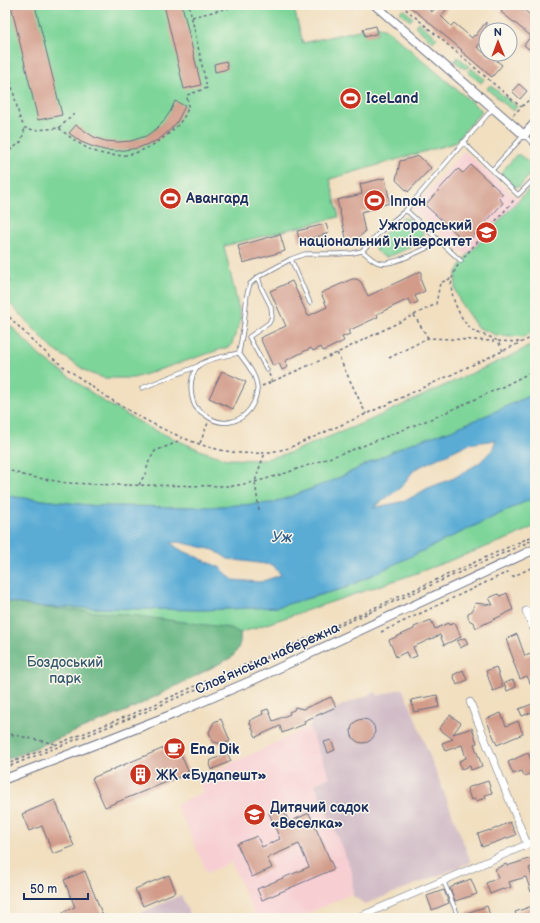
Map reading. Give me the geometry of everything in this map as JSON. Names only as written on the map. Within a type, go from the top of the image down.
[{"type":"street","points":[[374,5],[524,135],[535,123]]},
{"type":"street","name":"Словʼянська набережна","points":[[5,779],[170,716],[253,680],[535,548]]},
{"type":"street","points":[[526,611],[535,632]]},
{"type":"street","points":[[470,702],[527,844]]},
{"type":"street","points":[[357,918],[535,841]]},
{"type":"lane","points":[[198,366],[191,380],[191,394],[195,407],[210,420],[217,422],[232,422],[243,417],[251,408],[256,398],[258,388],[254,375],[238,353],[244,324],[247,294],[250,284],[258,277],[291,259],[305,254],[340,254],[353,253],[362,250],[380,232],[406,210],[493,108]]},
{"type":"lane","points":[[492,170],[524,135],[535,146]]},
{"type":"lane","points":[[463,142],[518,195],[535,178]]},
{"type":"lane","points":[[406,210],[461,261]]},
{"type":"lane","points":[[362,250],[372,260],[381,264],[391,263],[433,245],[439,240]]},
{"type":"lane","points":[[291,259],[310,303]]},
{"type":"lane","points":[[258,277],[261,287],[271,307],[272,317],[269,323],[250,337],[267,370]]},
{"type":"lane","points":[[142,388],[211,360],[238,353]]},
{"type":"lane","points":[[443,880],[458,918]]},
{"type":"path","points":[[59,128],[80,144],[102,154],[118,156],[132,154],[160,141],[183,119],[188,106],[187,95],[207,88],[189,5]]},
{"type":"path","points":[[192,17],[241,5]]},
{"type":"path","points":[[401,5],[521,107]]},
{"type":"path","points":[[5,58],[20,119],[25,128],[21,142],[5,154]]},
{"type":"path","points":[[508,121],[535,94]]},
{"type":"path","points":[[25,128],[34,130],[59,128],[74,114]]},
{"type":"path","points":[[503,351],[497,341],[472,330],[464,320],[453,298],[451,288],[452,278],[461,261],[518,195]]},
{"type":"path","points":[[5,268],[9,285]]},
{"type":"path","points":[[261,387],[337,353],[436,304],[440,283],[452,278]]},
{"type":"path","points":[[414,315],[428,338]]},
{"type":"path","points":[[389,358],[428,338],[522,342]]},
{"type":"path","points":[[337,353],[366,414]]},
{"type":"path","points":[[5,469],[26,476],[67,483],[233,486],[255,482],[286,473],[360,447],[438,416],[502,387],[535,370]]},
{"type":"path","points":[[199,444],[210,420]]},
{"type":"path","points":[[139,485],[155,451],[173,444],[182,438]]},
{"type":"path","points":[[259,510],[255,482],[265,453]]},
{"type":"path","points":[[5,766],[142,710],[220,675],[270,655],[535,535]]},
{"type":"path","points":[[5,766],[145,712],[535,538]]},
{"type":"path","points":[[512,577],[535,567]]},
{"type":"path","points":[[381,632],[510,571]]},
{"type":"path","points":[[5,733],[56,744]]},
{"type":"shaded area","name":"Ужгородський національний університет","points":[[464,151],[518,199],[535,182],[535,331],[524,337],[496,335],[477,327],[460,302],[455,289],[456,274],[467,256],[412,209]]},
{"type":"shaded area","points":[[402,688],[471,862],[365,904],[353,896],[352,872],[315,784],[330,777],[309,727],[312,725],[309,721],[376,692],[378,696]]},
{"type":"shaded area","name":"Дитячий садок «Веселка»","points":[[309,727],[330,777],[315,784],[352,872],[353,896],[351,894],[297,918],[256,918],[231,862],[207,873],[176,805],[203,792],[198,779]]},
{"type":"shaded area","points":[[181,895],[191,918],[128,918],[139,914]]},
{"type":"green space","name":"Авангард","points":[[5,5],[293,5],[303,43],[363,29],[365,36],[378,33],[376,26],[386,29],[482,111],[454,143],[330,179],[339,217],[224,246],[241,319],[231,346],[134,378],[104,378],[89,373],[53,349],[5,298]]},
{"type":"green space","points":[[403,9],[413,18],[410,21],[400,12]]},
{"type":"green space","points":[[418,22],[437,38],[433,42],[415,26]]},
{"type":"green space","points":[[458,57],[469,66],[465,69],[455,61]]},
{"type":"green space","points":[[471,68],[484,79],[481,83],[468,72]]},
{"type":"green space","points":[[490,85],[517,107],[513,111],[487,89]]},
{"type":"green space","points":[[516,155],[521,156],[532,165],[533,171],[520,186],[515,187],[501,173]]},
{"type":"green space","points":[[535,182],[535,331],[524,337],[496,335],[477,327],[460,302],[455,289],[456,274],[467,256]]},
{"type":"green space","points":[[404,218],[410,219],[420,228],[423,232],[422,239],[418,243],[387,257],[378,253],[375,247],[384,233]]},
{"type":"green space","points":[[5,320],[40,356],[106,403],[152,429],[202,451],[227,459],[262,460],[289,453],[368,421],[513,355],[535,343],[535,393],[449,431],[408,444],[332,481],[273,503],[206,507],[97,506],[14,497],[5,495]]},
{"type":"green space","name":"Боздоський парк","points":[[535,497],[535,526],[510,538],[414,574],[240,633],[239,646],[232,657],[131,709],[5,760],[5,601],[38,607],[202,610],[277,607],[345,588]]},
{"type":"green space","name":"Боздоський парк","points":[[5,601],[37,607],[121,614],[231,628],[240,633],[240,643],[232,657],[131,709],[5,760]]},
{"type":"water","name":"Уж","points":[[535,393],[535,497],[345,588],[277,607],[202,610],[37,607],[5,601],[5,495],[97,506],[206,507],[273,503],[332,481],[408,444],[449,431]],"holes":[[[496,440],[492,450],[479,463],[454,478],[428,488],[405,501],[373,508],[400,488],[415,469],[468,444]],[[179,542],[214,550],[228,559],[273,565],[281,575],[260,582],[233,580],[221,568],[179,549],[171,543]]]},
{"type":"building","points":[[11,5],[35,5],[62,115],[38,120]]},
{"type":"building","points":[[164,5],[182,5],[201,85],[184,89]]},
{"type":"building","points":[[408,5],[424,5],[432,12],[438,5],[450,5],[441,16],[451,26],[454,23],[472,38],[478,32],[478,62],[498,62],[502,65],[492,77],[461,51],[462,50]]},
{"type":"building","points":[[507,5],[518,5],[535,19],[535,54],[524,45],[531,36],[518,26],[518,22],[514,22],[501,12]]},
{"type":"building","points":[[376,26],[378,33],[365,37],[363,29]]},
{"type":"building","points":[[226,61],[228,69],[215,72],[214,64]]},
{"type":"building","points":[[519,84],[527,91],[520,99],[512,91]]},
{"type":"building","points":[[175,101],[185,106],[177,122],[158,140],[138,148],[118,151],[104,150],[81,142],[69,133],[76,125],[94,137],[105,141],[131,141],[146,136],[156,129],[170,112]]},
{"type":"building","points":[[419,156],[431,168],[408,192],[396,180],[400,161]]},
{"type":"building","points":[[471,165],[503,194],[499,198],[503,203],[467,243],[425,205],[458,169],[463,173]]},
{"type":"building","points":[[385,178],[390,203],[361,212],[365,232],[348,246],[337,200],[362,194],[360,184]]},
{"type":"building","points":[[326,224],[329,233],[300,242],[297,231]]},
{"type":"building","points":[[280,234],[285,251],[243,263],[238,246]]},
{"type":"building","points":[[421,271],[421,281],[425,291],[415,296],[418,302],[411,305],[409,299],[377,314],[378,317],[348,331],[350,334],[342,337],[344,341],[323,351],[321,347],[313,351],[311,348],[285,361],[288,367],[282,370],[279,363],[273,366],[260,338],[286,326],[270,291],[292,281],[308,316],[327,307],[321,293],[352,279],[357,279],[361,282],[368,296]]},
{"type":"building","points":[[222,371],[246,382],[233,409],[209,398]]},
{"type":"building","points":[[507,593],[513,610],[476,628],[474,623],[469,620],[468,617],[468,613],[472,611],[475,603],[493,605],[489,598],[498,594],[500,596]]},
{"type":"building","points":[[431,620],[435,629],[448,623],[449,625],[455,623],[461,637],[444,645],[440,635],[413,647],[417,656],[409,659],[406,652],[396,657],[389,640]]},
{"type":"building","points":[[517,634],[525,656],[531,654],[535,662],[535,694],[527,676],[520,679],[506,639]]},
{"type":"building","points":[[465,638],[468,644],[460,648],[457,641]]},
{"type":"building","points":[[496,667],[503,687],[493,691],[486,671]]},
{"type":"building","points":[[463,670],[467,680],[457,685],[453,675]]},
{"type":"building","points":[[513,680],[516,687],[507,691],[504,683]]},
{"type":"building","points":[[437,695],[439,707],[414,712],[411,700]]},
{"type":"building","points":[[331,697],[336,707],[304,721],[305,724],[282,733],[280,726],[256,737],[249,721],[263,714],[262,711],[268,709],[273,721],[290,714],[289,712],[294,710],[295,707],[303,709]]},
{"type":"building","points":[[535,703],[535,711],[522,716],[519,709]]},
{"type":"building","points":[[501,713],[506,726],[518,721],[523,734],[497,745],[486,719]]},
{"type":"building","points":[[450,715],[461,723],[453,734],[472,728],[477,743],[474,744],[482,766],[471,770],[470,766],[461,769],[459,761],[466,758],[462,745],[445,751],[442,743],[453,739],[439,729]]},
{"type":"building","points":[[221,719],[230,741],[223,744],[213,742],[209,732],[214,722]]},
{"type":"building","points":[[363,719],[371,723],[375,731],[371,739],[363,743],[355,739],[351,731],[355,723]]},
{"type":"building","points":[[331,740],[335,750],[328,753],[324,742]]},
{"type":"building","name":"ЖК «Будапешт»","points":[[176,743],[189,773],[105,807],[92,778]]},
{"type":"building","points":[[227,753],[231,761],[211,770],[209,764],[211,763],[210,761]]},
{"type":"building","points":[[528,753],[535,768],[535,772],[524,776],[522,771],[513,774],[508,762]]},
{"type":"building","points":[[488,781],[492,793],[485,795],[486,798],[476,801],[475,799],[471,800],[467,788]]},
{"type":"building","points":[[55,800],[74,846],[53,854],[42,826],[29,831],[22,814]]},
{"type":"building","points":[[282,807],[289,822],[309,813],[334,869],[262,900],[257,889],[309,867],[299,844],[267,858],[272,868],[252,877],[237,844],[257,836],[262,847],[280,839],[269,813]]},
{"type":"building","points":[[510,822],[516,835],[482,847],[478,834],[490,831]]},
{"type":"building","points":[[535,857],[535,865],[529,868],[535,885],[535,890],[531,892],[526,877],[509,882],[511,887],[490,894],[486,883],[498,878],[495,869],[506,864],[507,866]]},
{"type":"building","points":[[85,871],[103,916],[99,918],[65,918],[63,912],[75,907],[64,880]]},
{"type":"building","points":[[169,875],[176,892],[143,906],[135,889]]},
{"type":"building","points":[[471,879],[477,894],[455,901],[450,888]]},
{"type":"building","points":[[444,890],[449,903],[432,910],[427,896]]},
{"type":"building","points":[[535,905],[535,918],[517,918],[515,912]]},
{"type":"building","points":[[487,906],[491,918],[462,918],[461,915]]},
{"type":"place","name":"IceLand","points":[[351,98]]},
{"type":"place","name":"Авангард","points":[[170,198]]},
{"type":"place","name":"Іппон","points":[[375,201]]},
{"type":"place","name":"Ужгородський національний університет","points":[[487,233]]},
{"type":"place","name":"Ena Dik","points":[[174,749]]},
{"type":"place","name":"ЖК «Будапешт»","points":[[140,775]]},
{"type":"place","name":"Дитячий садок «Веселка»","points":[[255,815]]}]
